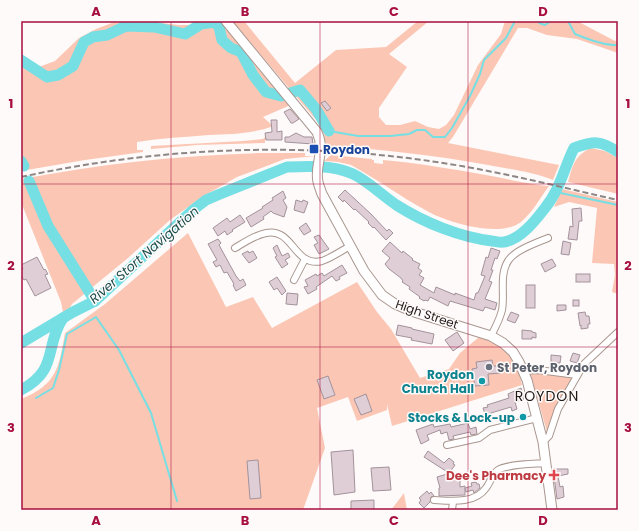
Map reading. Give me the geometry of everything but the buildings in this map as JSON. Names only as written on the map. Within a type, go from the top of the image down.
[{"type":"main road","name":"High Street","points":[[226,21],[317,132],[321,143],[318,182],[322,194],[370,280],[382,295],[395,304],[411,311],[491,336],[503,343],[513,352],[523,371],[543,442],[552,510]]},
{"type":"street","points":[[236,248],[257,235],[267,232],[282,235],[305,259],[312,261],[322,260],[350,246]]},
{"type":"street","points":[[491,336],[502,312],[503,277],[508,261],[515,254],[548,238]]},
{"type":"street","points":[[294,280],[305,259]]},
{"type":"street","points":[[543,442],[550,436],[558,409],[584,364],[618,332]]},
{"type":"street","points":[[523,371],[538,370],[577,375]]},
{"type":"street","points":[[447,445],[479,438],[490,430],[537,418]]},
{"type":"street","points":[[434,500],[452,502],[467,500],[483,492],[498,470],[524,464],[546,463]]},
{"type":"street","points":[[452,502],[452,510]]},
{"type":"shaded area","points":[[143,21],[179,25],[197,25],[202,21],[221,21],[293,104],[263,117],[273,126],[258,131],[137,142],[137,150],[143,150],[143,152],[21,171],[21,58],[36,68],[55,61],[79,38],[96,29],[112,23]]},
{"type":"shaded area","points":[[232,21],[244,21],[295,83],[336,50],[386,47],[418,21],[429,21],[389,54],[407,67],[379,108],[379,117],[386,125],[400,125],[415,121],[428,127],[439,129],[446,125],[454,115],[478,65],[501,34],[505,21],[577,21],[615,41],[618,40],[618,53],[577,39],[547,35],[527,28],[518,28],[448,143],[559,165],[553,180],[521,171],[448,158],[326,146],[324,134],[317,121]]},
{"type":"shaded area","points":[[266,136],[267,140],[265,140],[265,143],[197,145],[151,149],[151,146],[243,141],[263,139]]},
{"type":"shaded area","points":[[591,148],[605,151],[618,158],[618,194],[568,182],[575,162],[581,154]]},
{"type":"shaded area","points":[[261,153],[305,153],[305,156],[316,156],[285,159],[237,177],[202,197],[170,220],[128,258],[72,304],[64,318],[61,302],[21,202],[21,179],[140,161]]},
{"type":"shaded area","points":[[331,155],[372,159],[374,160],[374,163],[383,164],[383,160],[422,164],[549,186],[533,209],[521,222],[512,227],[488,229],[460,224],[436,216],[351,165],[324,161]]},
{"type":"shaded area","points":[[562,189],[618,202],[618,294],[612,292],[615,275],[614,264],[592,263],[597,208],[569,202],[554,207]]},
{"type":"shaded area","points":[[188,233],[226,307],[253,297],[272,328],[357,282],[377,312],[391,329],[420,378],[449,369],[460,353],[479,337],[503,348],[517,367],[522,385],[392,426],[387,404],[387,410],[357,421],[348,397],[317,408],[325,448],[303,510],[21,510],[21,399],[42,388],[54,374],[61,356],[65,333],[105,304]]},
{"type":"shaded area","points":[[530,372],[572,377],[573,379],[557,404],[548,432],[547,432]]},
{"type":"shaded area","points":[[404,493],[407,510],[391,510]]},
{"type":"waterway","points":[[329,131],[358,136],[390,136],[409,134],[417,130],[425,130],[433,137],[445,137],[452,128],[470,96],[480,74],[484,60],[506,38],[515,21]]},
{"type":"waterway","points":[[539,21],[539,23],[545,25],[551,21]]},
{"type":"waterway","points":[[568,21],[575,34],[590,40],[618,45]]},
{"type":"waterway","points":[[21,60],[47,77],[58,75],[73,66],[84,42],[93,37],[107,35],[126,26],[154,27],[185,34],[201,24],[215,22],[219,27],[222,40],[231,48],[241,52],[253,75],[266,92],[281,96],[300,90],[316,109],[329,131]]},
{"type":"waterway","name":"River Stort Navigation","points":[[21,343],[73,312],[95,301],[193,210],[206,200],[287,167],[321,167],[345,171],[364,181],[398,206],[431,223],[455,233],[502,242],[510,240],[522,233],[532,224],[545,208],[558,186],[574,148],[597,143],[606,145],[618,152]]},
{"type":"waterway","points":[[21,161],[24,166]]},
{"type":"waterway","points":[[29,181],[48,226],[95,301]]},
{"type":"waterway","points":[[556,192],[618,205]]},
{"type":"waterway","points":[[36,398],[53,388],[59,370],[67,334],[96,317],[119,350],[151,413],[177,501]]},
{"type":"waterway","name":"River Stort Navigation","points":[[21,390],[33,382],[46,366],[57,329],[63,318]]},
{"type":"railway","points":[[21,177],[125,159],[178,154],[231,150],[337,152],[390,156],[443,163],[531,180],[618,200]]},
{"type":"place","name":"Roydon","points":[[314,149]]},
{"type":"place","name":"St Peter, Roydon","points":[[489,367]]},
{"type":"place","name":"Roydon Church Hall","points":[[482,381]]},
{"type":"place","name":"Stocks & Lock-up","points":[[523,417]]},
{"type":"place","name":"Dee's Pharmacy","points":[[554,475]]},
{"type":"district","name":"ROYDON","points":[[547,396]]}]
